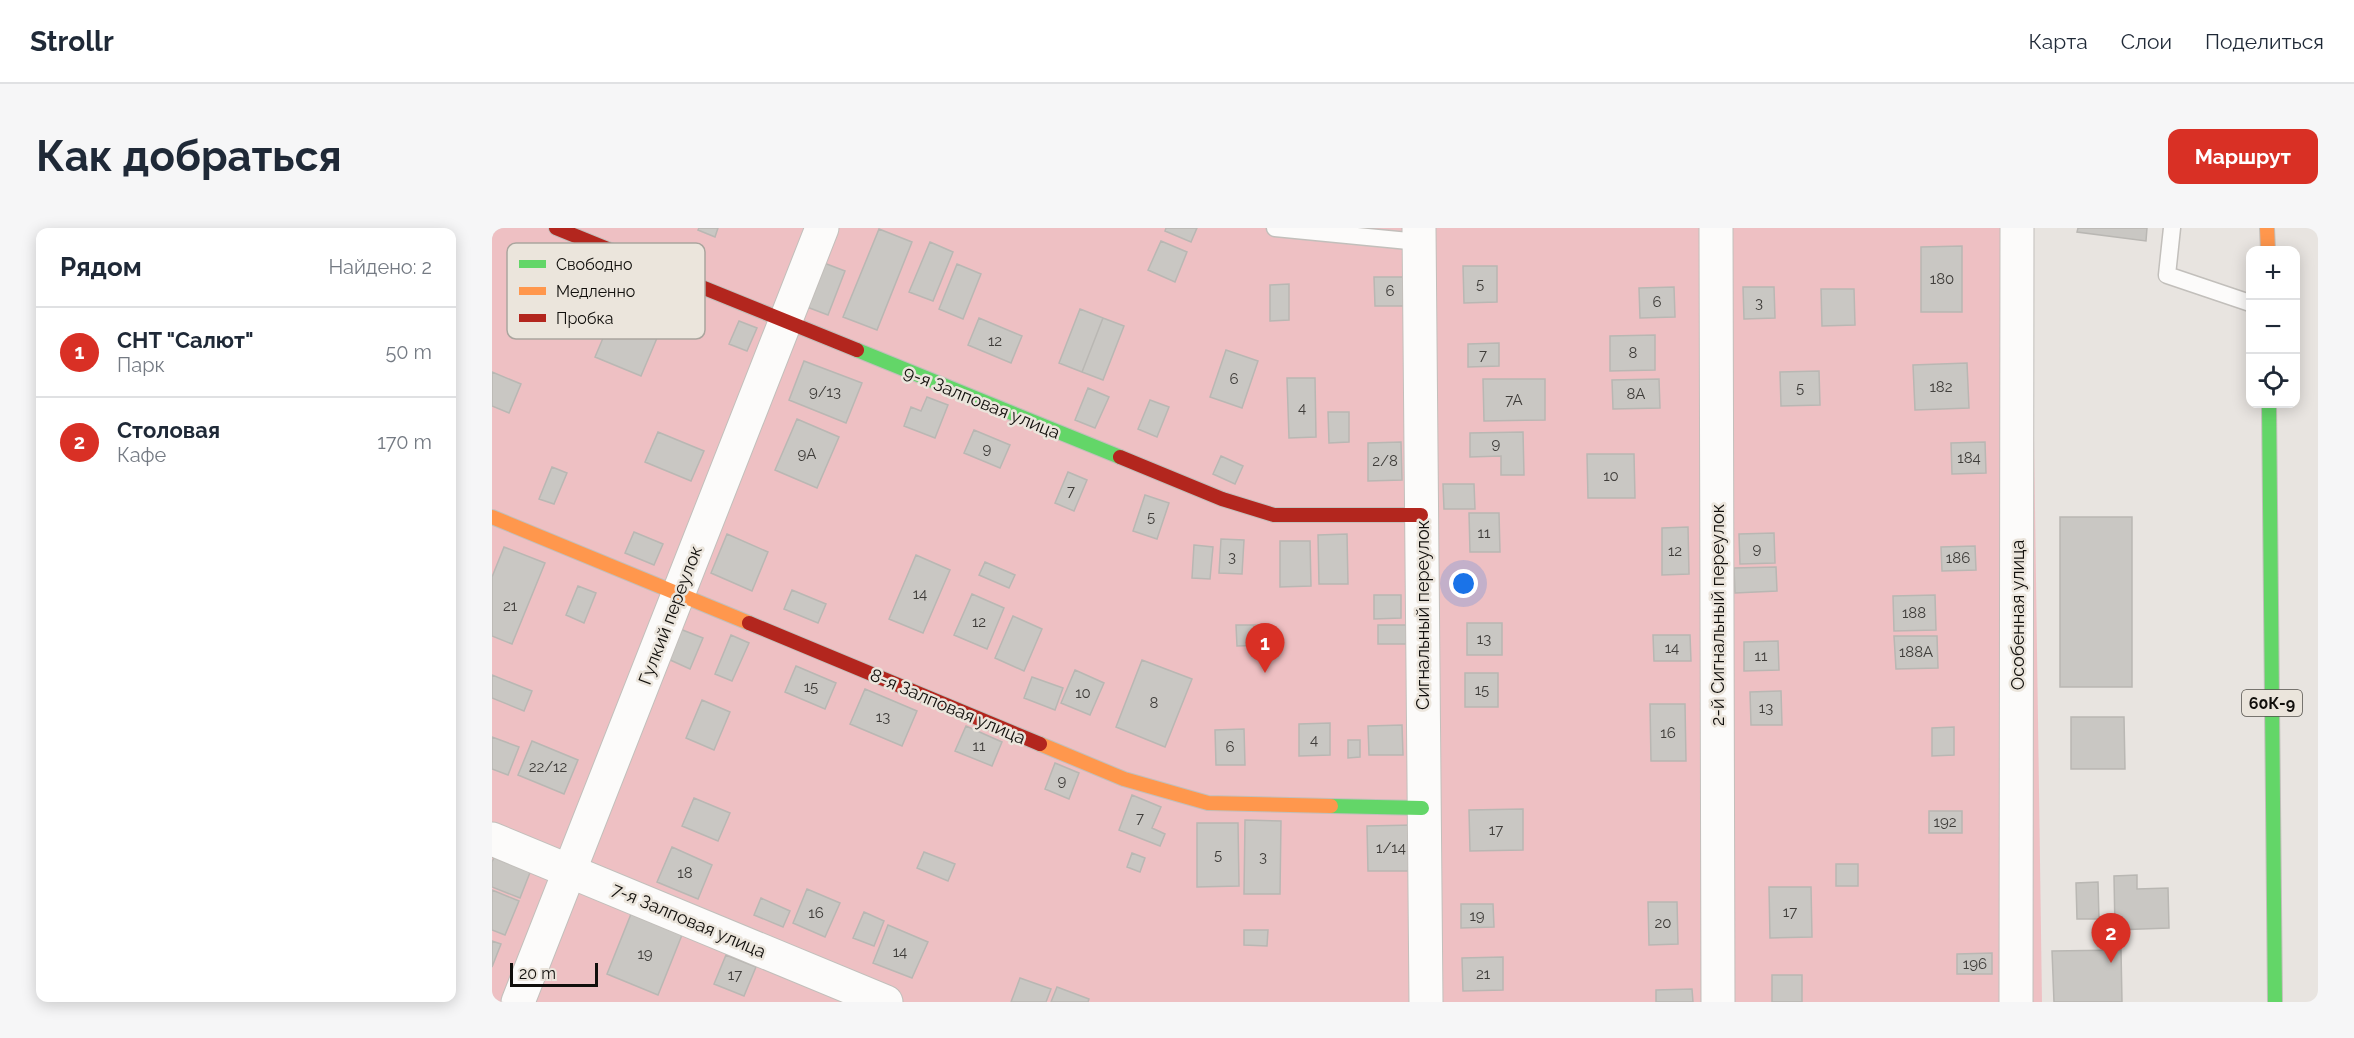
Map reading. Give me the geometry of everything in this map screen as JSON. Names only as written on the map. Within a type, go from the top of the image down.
[{"type":"street","name":"9-я Залповая улица","points":[[556,228],[592,243]]},
{"type":"street","name":"Гулкий переулок","points":[[518,1002],[822,228]]},
{"type":"street","name":"2-й Сигнальный переулок","points":[[1716,228],[1718,1002]]},
{"type":"street","name":"Особенная улица","points":[[2016,1002],[2017,228]]},
{"type":"street","points":[[2267,228],[2268,246]]},
{"type":"street","name":"Сигнальный переулок","points":[[1419,235],[1422,808],[1426,1002]]},
{"type":"street","name":"9-я Залповая улица","points":[[705,289],[1222,499],[1274,515],[1421,515]]},
{"type":"street","name":"60К-9","points":[[2269,408],[2275,1002]]},
{"type":"street","name":"8-я Залповая улица","points":[[492,517],[1124,779],[1209,803],[1422,808]]},
{"type":"street","name":"7-я Залповая улица","points":[[492,839],[886,1002]]},
{"type":"lane","points":[[1275,228],[1419,235]]},
{"type":"lane","points":[[2172,228],[2167,275],[2246,302]]},
{"type":"shaded area","points":[[492,228],[2031,228],[2042,1002],[492,1002]]},
{"type":"building","points":[[699,228],[718,228],[715,237],[698,230]]},
{"type":"building","points":[[1166,228],[1197,228],[1191,242],[1165,231]]},
{"type":"building","points":[[2078,228],[2147,228],[2146,241],[2077,232]]},
{"type":"building","points":[[879,229],[912,242],[877,330],[843,317]]},
{"type":"building","points":[[1161,241],[1187,252],[1175,282],[1148,270]]},
{"type":"building","points":[[930,242],[953,252],[933,301],[909,292]]},
{"type":"building","points":[[1962,246],[1962,312],[1921,312],[1921,247]]},
{"type":"building","points":[[824,263],[845,271],[828,315],[807,307]]},
{"type":"building","points":[[957,264],[981,274],[963,319],[939,309]]},
{"type":"building","points":[[1463,266],[1497,266],[1497,302],[1464,303]]},
{"type":"building","points":[[1374,277],[1404,277],[1405,306],[1375,306]]},
{"type":"building","points":[[1289,284],[1289,320],[1270,321],[1270,285]]},
{"type":"building","points":[[1674,287],[1675,317],[1640,318],[1639,288]]},
{"type":"building","points":[[1743,287],[1774,287],[1775,318],[1744,319]]},
{"type":"building","points":[[1821,289],[1854,289],[1855,325],[1822,326]]},
{"type":"building","points":[[1080,309],[1103,318],[1082,372],[1059,363]]},
{"type":"building","points":[[979,318],[1022,336],[1011,363],[968,345]]},
{"type":"building","points":[[1103,318],[1124,326],[1103,380],[1082,372]]},
{"type":"building","points":[[739,321],[757,328],[747,351],[729,344]]},
{"type":"building","points":[[1655,335],[1655,370],[1610,371],[1610,336]]},
{"type":"building","points":[[603,339],[657,339],[641,376],[595,357]]},
{"type":"building","points":[[1499,343],[1499,366],[1468,367],[1468,344]]},
{"type":"building","points":[[1226,350],[1258,361],[1242,408],[1210,397]]},
{"type":"building","points":[[804,361],[862,383],[846,423],[789,400]]},
{"type":"building","points":[[1967,363],[1969,408],[1915,410],[1913,365]]},
{"type":"building","points":[[1819,371],[1820,405],[1781,406],[1780,372]]},
{"type":"building","points":[[492,372],[521,384],[509,413],[492,406]]},
{"type":"building","points":[[1287,378],[1315,378],[1316,437],[1289,438]]},
{"type":"building","points":[[1483,379],[1545,379],[1545,420],[1484,421]]},
{"type":"building","points":[[1659,379],[1660,408],[1613,409],[1612,380]]},
{"type":"building","points":[[1088,388],[1109,397],[1095,428],[1075,420]]},
{"type":"building","points":[[927,397],[948,405],[935,438],[904,426],[911,407],[921,411]]},
{"type":"building","points":[[1150,400],[1169,407],[1157,437],[1138,429]]},
{"type":"building","points":[[1328,412],[1349,412],[1349,442],[1329,443]]},
{"type":"building","points":[[797,419],[839,437],[817,488],[775,470]]},
{"type":"building","points":[[974,430],[1010,445],[1000,468],[964,453]]},
{"type":"building","points":[[658,432],[704,451],[691,481],[645,462]]},
{"type":"building","points":[[1523,432],[1524,475],[1501,475],[1501,456],[1470,457],[1470,433]]},
{"type":"building","points":[[1401,442],[1402,480],[1368,481],[1368,443]]},
{"type":"building","points":[[1985,442],[1986,473],[1952,474],[1951,443]]},
{"type":"building","points":[[1587,454],[1634,454],[1635,498],[1588,498]]},
{"type":"building","points":[[1221,456],[1243,466],[1235,484],[1213,474]]},
{"type":"building","points":[[552,467],[567,473],[554,504],[539,499]]},
{"type":"building","points":[[1068,472],[1087,480],[1074,511],[1055,503]]},
{"type":"building","points":[[1443,484],[1474,484],[1475,509],[1444,509]]},
{"type":"building","points":[[1145,495],[1169,503],[1157,539],[1133,531]]},
{"type":"building","points":[[1469,513],[1499,513],[1500,552],[1470,552]]},
{"type":"building","points":[[2060,517],[2132,517],[2132,687],[2060,687]]},
{"type":"building","points":[[1688,527],[1689,574],[1662,575],[1662,528]]},
{"type":"building","points":[[634,532],[663,544],[654,565],[625,553]]},
{"type":"building","points":[[1774,533],[1775,563],[1740,564],[1739,534]]},
{"type":"building","points":[[727,534],[768,552],[752,591],[711,573]]},
{"type":"building","points":[[1347,534],[1348,584],[1319,584],[1318,535]]},
{"type":"building","points":[[1221,539],[1244,540],[1242,574],[1219,573]]},
{"type":"building","points":[[1280,541],[1310,541],[1311,586],[1280,587]]},
{"type":"building","points":[[1194,545],[1213,547],[1210,579],[1192,578]]},
{"type":"building","points":[[1975,546],[1976,570],[1942,571],[1941,547]]},
{"type":"building","points":[[504,547],[545,563],[512,644],[492,636],[492,577]]},
{"type":"building","points":[[916,555],[950,570],[923,633],[889,619]]},
{"type":"building","points":[[985,562],[1015,575],[1009,588],[979,575]]},
{"type":"building","points":[[1776,567],[1777,591],[1735,593],[1734,568]]},
{"type":"building","points":[[578,586],[596,593],[584,623],[566,615]]},
{"type":"building","points":[[792,590],[826,604],[818,623],[784,609]]},
{"type":"building","points":[[972,594],[1004,608],[987,649],[954,635]]},
{"type":"building","points":[[1374,595],[1401,595],[1401,618],[1374,619]]},
{"type":"building","points":[[1935,595],[1936,630],[1894,631],[1893,596]]},
{"type":"building","points":[[1013,616],[1042,629],[1024,671],[995,658]]},
{"type":"building","points":[[1467,623],[1502,623],[1502,655],[1467,655]]},
{"type":"building","points":[[1236,625],[1268,625],[1269,645],[1237,646]]},
{"type":"building","points":[[1378,625],[1407,625],[1408,644],[1378,644]]},
{"type":"building","points":[[680,629],[703,638],[690,669],[668,659]]},
{"type":"building","points":[[731,635],[749,643],[732,681],[715,674]]},
{"type":"building","points":[[1653,635],[1690,635],[1691,661],[1654,661]]},
{"type":"building","points":[[1894,636],[1937,636],[1938,668],[1896,669]]},
{"type":"building","points":[[1778,641],[1779,670],[1744,671],[1744,642]]},
{"type":"building","points":[[1142,660],[1192,679],[1165,747],[1116,727]]},
{"type":"building","points":[[796,666],[836,683],[825,709],[785,692]]},
{"type":"building","points":[[1075,670],[1104,683],[1090,715],[1061,703]]},
{"type":"building","points":[[1465,673],[1498,673],[1498,707],[1465,707]]},
{"type":"building","points":[[492,675],[532,691],[524,711],[492,698]]},
{"type":"building","points":[[1032,677],[1063,688],[1055,710],[1024,698]]},
{"type":"building","points":[[865,689],[917,711],[902,746],[850,724]]},
{"type":"building","points":[[1781,691],[1782,725],[1751,725],[1750,692]]},
{"type":"building","points":[[702,700],[730,712],[714,750],[686,738]]},
{"type":"building","points":[[1650,704],[1685,704],[1686,761],[1651,761]]},
{"type":"building","points":[[2071,717],[2124,717],[2125,769],[2071,769]]},
{"type":"building","points":[[1330,723],[1330,755],[1299,756],[1299,724]]},
{"type":"building","points":[[1402,725],[1403,755],[1369,755],[1368,726]]},
{"type":"building","points":[[966,726],[1002,742],[992,766],[955,751]]},
{"type":"building","points":[[1954,727],[1954,755],[1932,756],[1932,728]]},
{"type":"building","points":[[1244,729],[1245,765],[1216,765],[1215,730]]},
{"type":"building","points":[[492,737],[519,747],[508,775],[492,769]]},
{"type":"building","points":[[1348,740],[1360,740],[1360,757],[1348,758]]},
{"type":"building","points":[[532,741],[578,760],[564,794],[518,775]]},
{"type":"building","points":[[1055,763],[1079,773],[1069,799],[1045,789]]},
{"type":"building","points":[[1132,795],[1161,807],[1152,828],[1165,834],[1160,846],[1119,830]]},
{"type":"building","points":[[694,798],[730,813],[718,841],[682,826]]},
{"type":"building","points":[[1523,809],[1523,850],[1470,851],[1469,810]]},
{"type":"building","points":[[1929,811],[1962,811],[1962,833],[1929,833]]},
{"type":"building","points":[[1245,820],[1281,821],[1280,894],[1244,894]]},
{"type":"building","points":[[1197,823],[1238,823],[1239,886],[1197,887]]},
{"type":"building","points":[[1413,825],[1414,871],[1368,871],[1367,826]]},
{"type":"building","points":[[672,847],[712,865],[698,899],[657,882]]},
{"type":"building","points":[[497,851],[533,865],[520,898],[492,887],[492,862]]},
{"type":"building","points":[[924,852],[955,864],[948,881],[917,868]]},
{"type":"building","points":[[1132,853],[1145,858],[1140,872],[1127,867]]},
{"type":"building","points":[[1836,864],[1858,864],[1858,886],[1836,886]]},
{"type":"building","points":[[2137,875],[2137,889],[2168,888],[2169,928],[2115,930],[2114,876]]},
{"type":"building","points":[[2098,882],[2099,919],[2077,919],[2076,883]]},
{"type":"building","points":[[1769,887],[1811,887],[1812,937],[1770,938]]},
{"type":"building","points":[[807,889],[840,903],[825,937],[793,923]]},
{"type":"building","points":[[492,890],[519,901],[505,935],[492,930]]},
{"type":"building","points":[[761,898],[790,911],[783,927],[754,915]]},
{"type":"building","points":[[1648,902],[1677,902],[1678,944],[1649,945]]},
{"type":"building","points":[[1461,904],[1493,904],[1494,927],[1461,928]]},
{"type":"building","points":[[864,912],[884,921],[874,946],[853,938]]},
{"type":"building","points":[[631,914],[682,935],[658,995],[607,974]]},
{"type":"building","points":[[888,925],[928,942],[912,978],[873,963]]},
{"type":"building","points":[[1244,930],[1268,930],[1267,946],[1244,945]]},
{"type":"building","points":[[492,941],[501,944],[492,967]]},
{"type":"building","points":[[2121,950],[2122,1002],[2054,1002],[2052,951]]},
{"type":"building","points":[[1992,953],[1992,974],[1957,974],[1957,954]]},
{"type":"building","points":[[726,955],[756,967],[744,996],[714,984]]},
{"type":"building","points":[[1503,957],[1503,990],[1463,991],[1462,958]]},
{"type":"building","points":[[1772,975],[1802,975],[1802,1002],[1772,1002]]},
{"type":"building","points":[[1020,978],[1051,989],[1046,1002],[1011,1002]]},
{"type":"building","points":[[1057,987],[1089,999],[1088,1002],[1051,1002]]},
{"type":"building","points":[[1692,989],[1693,1002],[1656,1002],[1656,990]]},
{"type":"traffic: fast","points":[[857,350],[1120,457]]},
{"type":"traffic: fast","points":[[2269,408],[2275,1002]]},
{"type":"traffic: fast","points":[[1331,806],[1422,808]]},
{"type":"traffic: slow","points":[[2267,228],[2268,246]]},
{"type":"traffic: slow","points":[[492,517],[749,623]]},
{"type":"traffic: slow","points":[[1040,744],[1124,779],[1208,803],[1331,806]]},
{"type":"traffic: jam","points":[[556,228],[593,243]]},
{"type":"traffic: jam","points":[[705,288],[857,350]]},
{"type":"traffic: jam","points":[[1120,457],[1222,499],[1274,515],[1421,515]]},
{"type":"traffic: jam","points":[[749,623],[1040,744]]},
{"type":"place","name":"СНТ \"Салют\"","points":[[1265,673]]},
{"type":"place","name":"Столовая","points":[[2111,963]]}]
